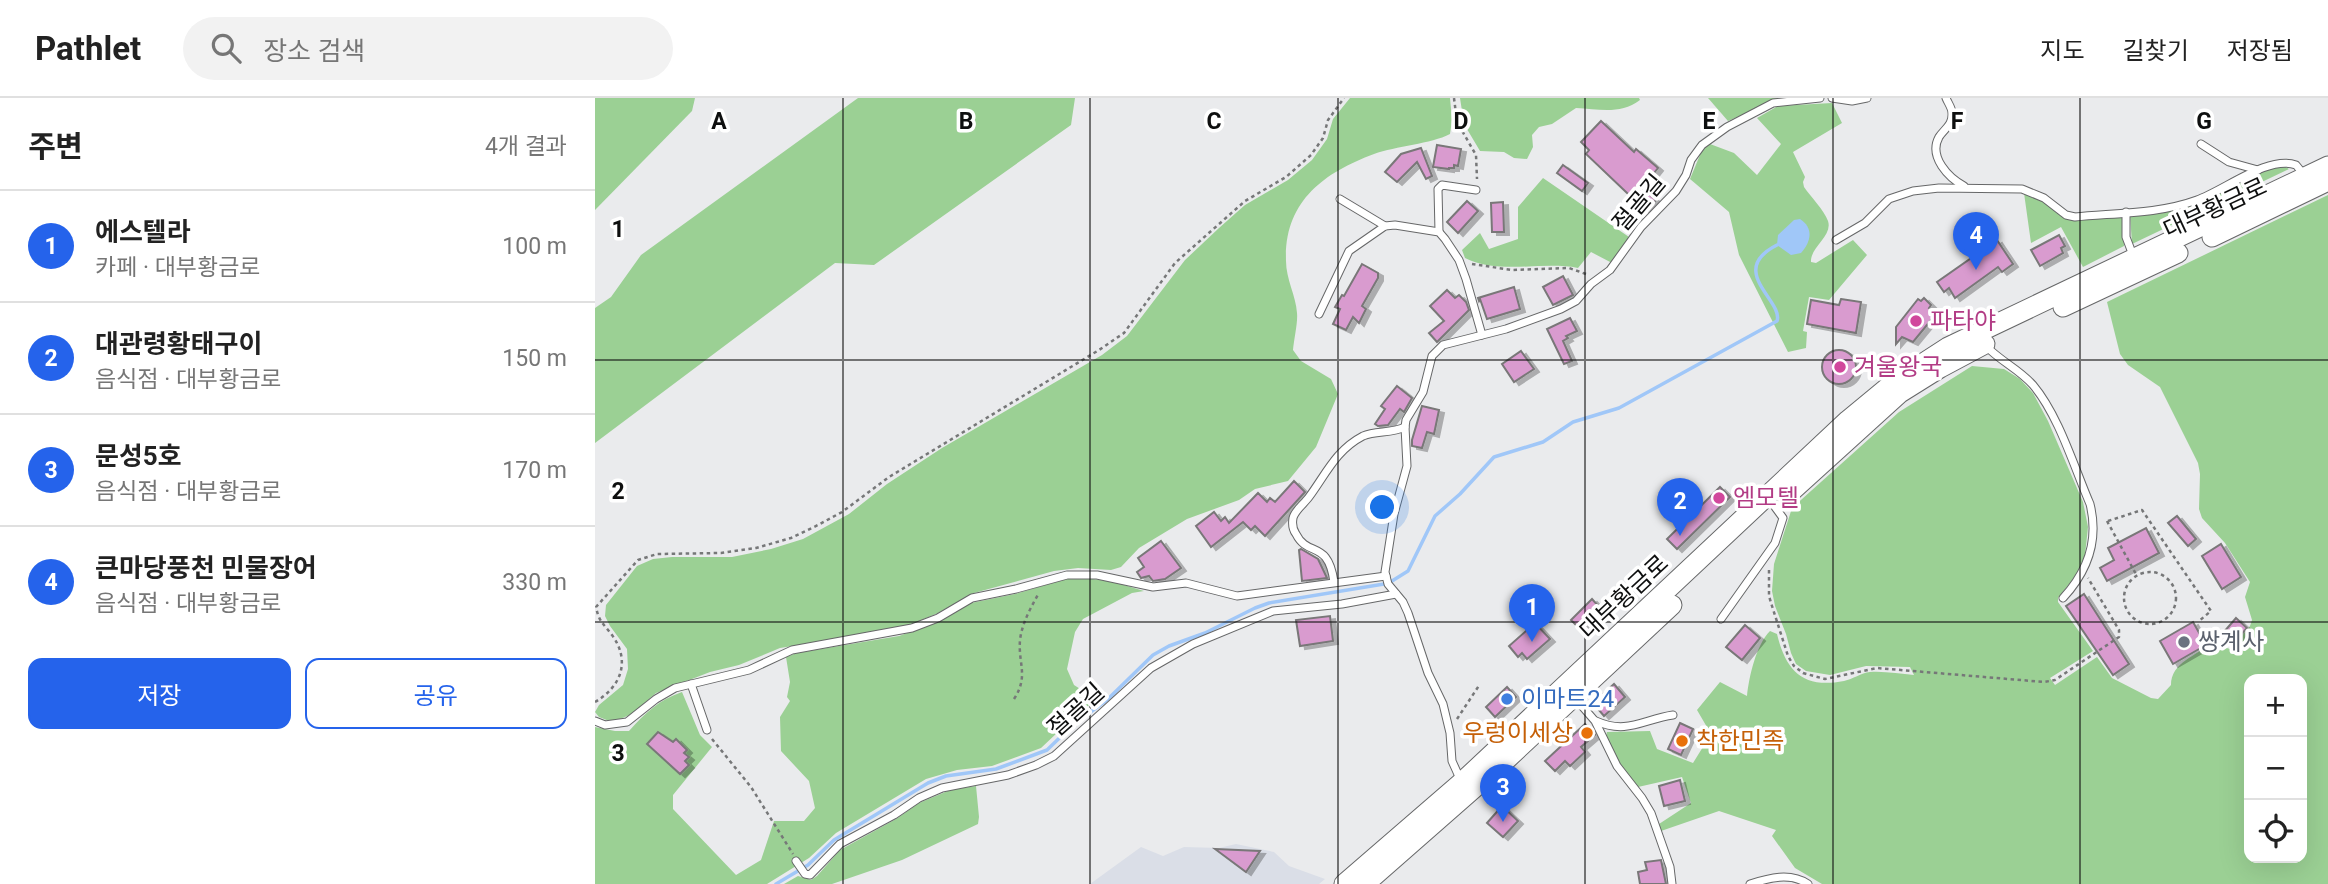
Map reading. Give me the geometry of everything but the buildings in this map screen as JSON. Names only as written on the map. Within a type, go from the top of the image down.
[{"type":"main road","name":"대부황금로","points":[[1364,884],[1877,395],[1919,364],[1981,339],[2315,182],[2328,166]]},
{"type":"main road","name":"대부황금로","points":[[1569,691],[1900,393],[1981,339]]},
{"type":"main road","name":"대부황금로","points":[[1344,884],[1467,787]]},
{"type":"lane","name":"절골길","points":[[1405,427],[1423,392],[1434,352],[1450,342],[1506,329],[1570,306],[1599,280],[1622,255],[1641,227],[1676,191],[1691,160],[1702,145],[1727,127],[1773,103],[1820,98]]},
{"type":"lane","points":[[1832,98],[1852,101],[1867,98]]},
{"type":"lane","points":[[1946,98],[1952,118],[1950,125],[1939,138],[1938,159],[1952,180],[1965,187]]},
{"type":"lane","name":"대부황금로","points":[[2201,144],[2229,162],[2259,170]]},
{"type":"lane","name":"대부황금로","points":[[1836,240],[1865,223],[1889,199],[1926,189],[2022,189],[2033,192],[2066,215],[2075,217],[2175,206],[2197,200],[2266,166],[2289,162],[2297,164],[2315,182]]},
{"type":"lane","points":[[1476,190],[1448,185],[1442,185],[1438,189],[1439,232],[1459,260],[1482,335]]},
{"type":"lane","points":[[1340,199],[1385,226]]},
{"type":"lane","name":"대부황금로","points":[[2126,212],[2126,237],[2137,265]]},
{"type":"lane","points":[[1319,314],[1349,251],[1385,226],[1439,232]]},
{"type":"lane","points":[[1981,339],[2002,361],[2022,374],[2040,394],[2090,504],[2094,520],[2091,547],[2084,570],[2063,598]]},
{"type":"lane","points":[[1334,582],[1330,561],[1297,537],[1293,516],[1310,496],[1328,467],[1355,440],[1366,434],[1389,433],[1405,427],[1407,466],[1394,514],[1385,576],[1403,603],[1414,628],[1428,673],[1443,704],[1450,733],[1453,767],[1467,787]]},
{"type":"lane","points":[[1721,619],[1775,543],[1783,519],[1775,507]]},
{"type":"lane","points":[[595,721],[605,725],[627,722],[666,692],[749,670],[792,650],[912,628],[938,618],[972,598],[1051,578],[1081,573],[1153,587],[1186,583],[1237,596],[1385,576]]},
{"type":"lane","name":"절골길","points":[[796,861],[805,874],[810,875],[840,844],[894,815],[919,798],[942,788],[1008,775],[1054,756],[1151,668],[1193,644],[1273,611],[1342,604],[1396,594]]},
{"type":"lane","points":[[691,684],[707,730]]},
{"type":"lane","points":[[1569,691],[1595,721],[1617,766],[1651,814],[1670,867],[1672,884]]},
{"type":"lane","points":[[1595,721],[1604,725],[1627,727],[1673,715]]},
{"type":"lane","points":[[1749,884],[1783,877],[1799,879],[1808,884]]},
{"type":"path","points":[[595,702],[605,696],[619,680],[622,663],[612,636],[599,621],[596,607],[638,560],[657,554],[721,553],[755,548],[790,538],[842,512],[889,477],[1099,350],[1124,332],[1175,263],[1245,201],[1286,177],[1311,155],[1323,138],[1328,120],[1344,98]]},
{"type":"path","points":[[1454,98],[1457,122],[1476,155],[1476,190]]},
{"type":"path","points":[[1459,260],[1512,270],[1569,268],[1599,280]]},
{"type":"path","points":[[2094,520],[2108,521],[2142,510],[2211,611],[2199,621]]},
{"type":"path","points":[[2108,521],[2137,576]]},
{"type":"path","points":[[1769,569],[1769,596],[1788,656],[1794,666],[1803,673],[1825,679],[1877,668],[2044,682],[2055,680],[2119,637],[2119,630],[2084,570]]},
{"type":"path","points":[[2150,572],[2158,573],[2171,583],[2176,598],[2171,613],[2165,619],[2148,623],[2140,621],[2127,609],[2125,591],[2137,576],[2150,572]]},
{"type":"path","points":[[1014,699],[1024,676],[1020,639],[1027,614],[1051,578]]},
{"type":"path","points":[[1450,733],[1460,711],[1480,684]]},
{"type":"path","points":[[707,730],[751,787],[796,861]]},
{"type":"shaded area","points":[[1236,844],[1274,852],[1289,866],[1325,879],[1319,884],[1090,884],[1141,847],[1163,856],[1184,847],[1219,848]]},
{"type":"green space","points":[[595,98],[695,98],[692,111],[595,210]]},
{"type":"green space","points":[[858,98],[1075,98],[1071,125],[874,265],[835,263],[595,443],[595,308],[611,297],[641,255]]},
{"type":"green space","points":[[1350,98],[1450,98],[1450,134],[1374,154],[1338,170],[1310,192],[1292,222],[1287,240],[1286,261],[1297,313],[1293,350],[1301,361],[1331,379],[1338,394],[1316,447],[1288,481],[1255,489],[1239,500],[1187,519],[1139,548],[1121,567],[1111,570],[1078,568],[1054,571],[974,593],[938,613],[900,629],[780,648],[656,693],[632,714],[620,719],[609,721],[599,717],[595,712],[599,705],[623,685],[628,669],[627,649],[605,616],[606,605],[637,566],[653,559],[672,557],[732,557],[803,539],[849,514],[887,484],[942,448],[1102,355],[1127,336],[1185,260],[1219,228],[1245,205],[1288,180],[1312,160],[1327,139],[1333,119]]},
{"type":"green space","points":[[1460,98],[1640,100],[1617,109],[1576,108],[1552,124],[1539,127],[1532,135],[1533,147],[1527,159],[1514,158],[1504,152],[1480,151],[1464,124]]},
{"type":"green space","points":[[1708,98],[1781,98],[1728,121]]},
{"type":"green space","points":[[1832,103],[1842,123],[1793,152],[1805,177],[1804,187],[1820,208],[1829,226],[1814,251],[1811,262],[1816,263],[1853,240],[1867,255],[1829,300],[1809,297],[1803,331],[1807,332],[1806,348],[1788,352],[1739,255],[1729,212],[1690,179],[1702,150],[1710,144],[1734,153],[1757,175],[1781,144],[1757,118],[1778,106]]},
{"type":"green space","points":[[2284,166],[2289,169],[2132,244],[2130,214],[2197,203],[2265,169]]},
{"type":"green space","points":[[1543,178],[1629,237],[1612,263],[1591,252],[1578,268],[1492,266],[1465,258],[1462,250],[1480,233],[1489,249],[1518,239],[1518,207]]},
{"type":"green space","points":[[2024,193],[2045,202],[2062,216],[2123,216],[2124,246],[2083,267],[2061,227],[2031,243]]},
{"type":"green space","points":[[2328,195],[2328,884],[1822,884],[1795,868],[1772,836],[1776,830],[1719,811],[1661,831],[1659,824],[1691,803],[1682,777],[1638,787],[1623,771],[1606,736],[1607,732],[1650,731],[1657,749],[1693,763],[1711,734],[1697,710],[1720,682],[1747,696],[1757,653],[1770,631],[1777,634],[1791,667],[1807,679],[1830,683],[1870,672],[1914,675],[1910,667],[1866,666],[1830,675],[1806,671],[1796,664],[1775,606],[1772,591],[1774,564],[1792,508],[1899,412],[1972,366],[2004,369],[2020,379],[2033,393],[2083,502],[2088,527],[2085,555],[2077,574],[2058,598],[2058,602],[2093,651],[2050,678],[2055,685],[2097,657],[2112,678],[2158,699],[2171,685],[2175,671],[2186,660],[2211,643],[2230,649],[2252,620],[2245,597],[2250,582],[2225,543],[2202,518],[2199,509],[2198,463],[2160,387],[2128,365],[2120,354],[2107,302]]},
{"type":"green space","points":[[1079,577],[1114,582],[1144,591],[1132,593],[1083,619],[1075,632],[1067,669],[1074,685],[1088,694],[1102,695],[1041,748],[992,766],[957,770],[926,779],[836,833],[809,858],[767,884],[595,884],[595,727],[629,731],[653,707],[682,692],[700,735],[712,747],[673,795],[673,809],[736,875],[761,860],[774,821],[804,821],[815,808],[809,781],[781,751],[780,717],[790,701],[787,697],[790,682],[786,657],[899,636],[941,621],[971,603]]},
{"type":"green space","points":[[976,786],[978,824],[902,860],[832,884],[784,884],[798,876],[811,880],[840,850],[919,803],[950,790]]},
{"type":"water","points":[[1800,219],[1809,231],[1809,240],[1801,253],[1791,255],[1777,245],[1778,235],[1794,220]]},
{"type":"waterway","points":[[1392,581],[1408,571],[1435,516],[1460,494],[1494,457],[1543,442],[1573,422],[1619,408],[1777,321],[1773,304],[1756,275],[1756,265],[1763,255],[1777,245]]},
{"type":"waterway","points":[[776,884],[808,865],[834,840],[928,783],[946,776],[996,769],[1047,750],[1073,725],[1108,699],[1153,655],[1169,646],[1205,633],[1269,603],[1384,584]]},
{"type":"place","name":"큰마당풍천 민물장어","points":[[1976,270]]},
{"type":"place","name":"파타야","points":[[1916,321]]},
{"type":"place","name":"겨울왕국","points":[[1840,367]]},
{"type":"place","name":"엠모텔","points":[[1719,498]]},
{"type":"place","name":"대관령황태구이","points":[[1680,536]]},
{"type":"place","name":"에스텔라","points":[[1532,642]]},
{"type":"place","name":"쌍계사","points":[[2184,642]]},
{"type":"place","name":"이마트24","points":[[1507,699]]},
{"type":"place","name":"우렁이세상","points":[[1587,733]]},
{"type":"place","name":"착한민족","points":[[1682,741]]},
{"type":"place","name":"문성5호","points":[[1503,822]]}]
